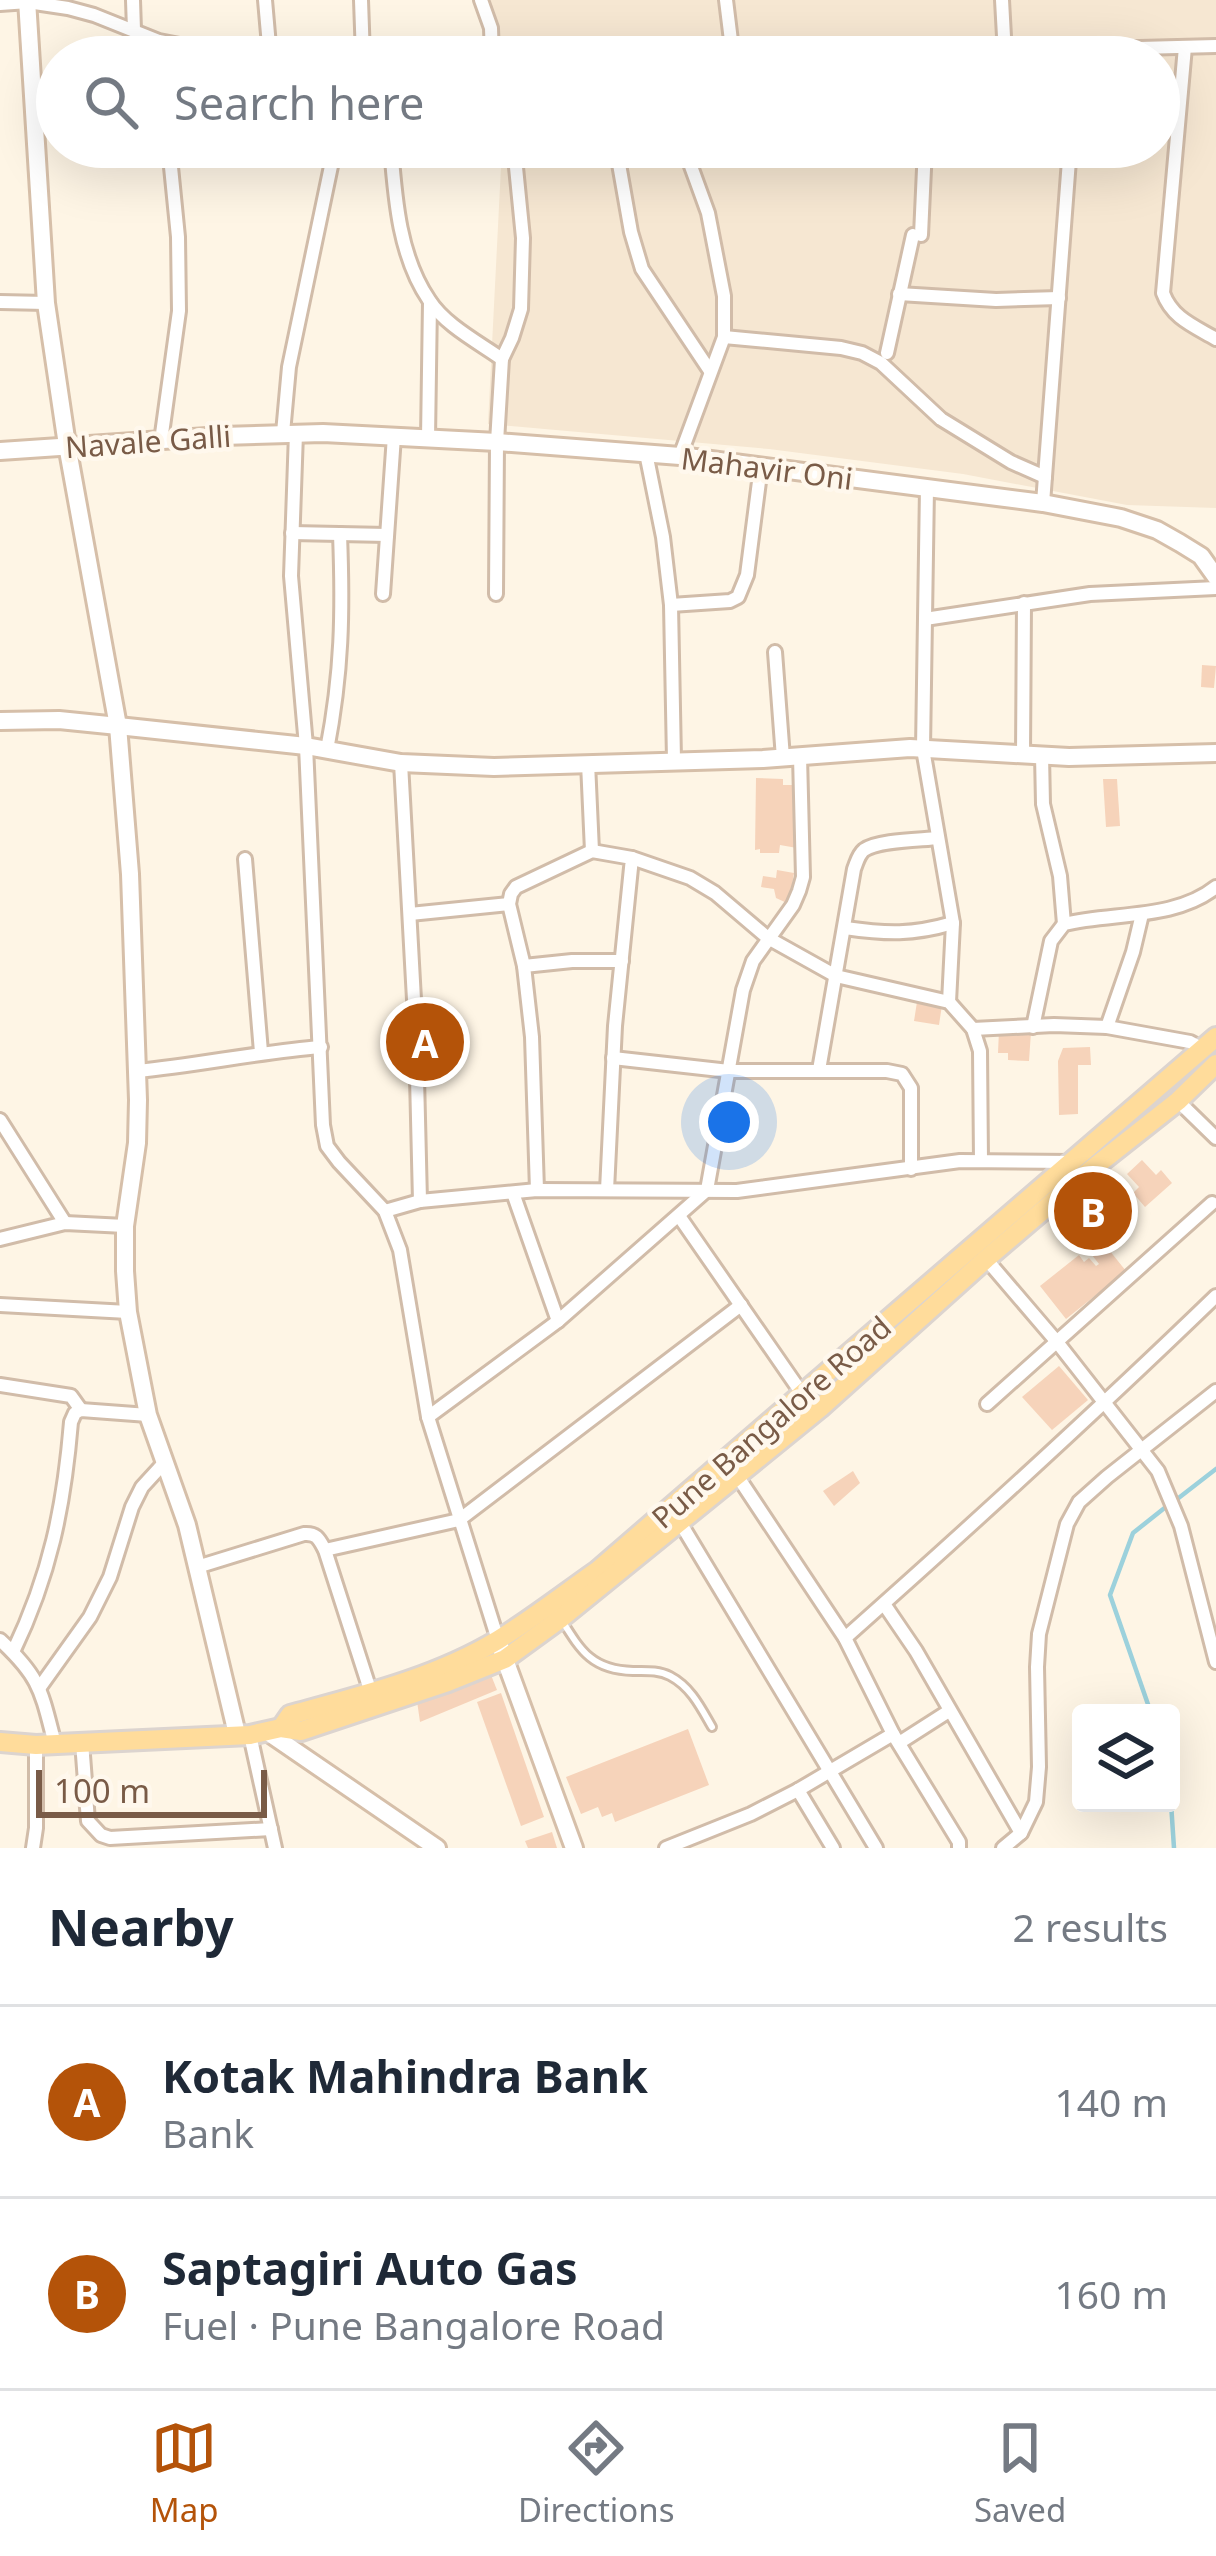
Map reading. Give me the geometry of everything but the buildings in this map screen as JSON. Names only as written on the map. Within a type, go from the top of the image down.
[{"type":"main road","name":"Pune Bangalore Road","points":[[0,1742],[46,1744],[301,1731],[448,1682],[560,1619],[738,1477],[1088,1172],[1178,1102],[1212,1050]]},
{"type":"main road","name":"Pune Bangalore Road","points":[[259,1732],[290,1715],[501,1649],[1073,1162],[1212,1050]]},
{"type":"street","points":[[133,0],[134,30]]},
{"type":"street","points":[[265,0],[268,36]]},
{"type":"street","points":[[361,0],[362,36]]},
{"type":"street","points":[[481,0],[491,36]]},
{"type":"street","points":[[726,0],[730,36]]},
{"type":"street","points":[[1002,0],[1004,36]]},
{"type":"street","points":[[27,1],[36,144]]},
{"type":"street","points":[[0,4],[27,1],[68,8],[148,36]]},
{"type":"street","points":[[1180,47],[1216,46]]},
{"type":"street","points":[[1180,103],[1185,47]]},
{"type":"street","points":[[38,168],[46,302],[118,726],[130,874],[137,1143],[125,1226],[128,1312],[148,1415],[197,1568],[259,1732],[274,1848]]},
{"type":"street","points":[[161,441],[178,311],[178,236],[171,168]]},
{"type":"street","points":[[331,168],[289,367],[293,622],[306,746],[323,1125],[327,1146],[385,1211],[400,1250],[428,1417],[501,1649],[574,1848]]},
{"type":"street","points":[[392,168],[395,209],[430,302],[502,359]]},
{"type":"street","points":[[496,594],[496,442],[502,359],[521,309],[523,238],[516,168]]},
{"type":"street","points":[[620,168],[642,269],[710,371]]},
{"type":"street","points":[[680,456],[724,337],[724,296],[708,213],[692,168]]},
{"type":"street","points":[[887,353],[898,294],[917,236],[923,168]]},
{"type":"street","points":[[1043,502],[1068,168]]},
{"type":"street","points":[[1174,168],[1163,293],[1168,308],[1180,319],[1216,339]]},
{"type":"street","points":[[898,294],[1059,298]]},
{"type":"street","points":[[0,302],[46,302]]},
{"type":"street","points":[[428,438],[430,302]]},
{"type":"street","points":[[724,337],[862,352],[881,363],[941,419],[1045,477]]},
{"type":"street","name":"Navale Galli","points":[[0,451],[290,433]]},
{"type":"street","name":"Mahavir Oni","points":[[290,433],[680,456],[1043,502],[1156,530],[1201,556],[1216,577]]},
{"type":"street","points":[[383,594],[394,436]]},
{"type":"street","points":[[646,454],[671,605],[674,760]]},
{"type":"street","points":[[671,605],[738,597],[747,575],[761,466]]},
{"type":"street","points":[[927,488],[923,749],[953,923],[949,1002]]},
{"type":"street","points":[[292,533],[387,535]]},
{"type":"street","points":[[327,750],[341,661],[340,534]]},
{"type":"street","points":[[925,619],[1090,594],[1216,588]]},
{"type":"street","points":[[1024,603],[1033,755],[1060,876],[1064,924],[1051,941],[1034,1027]]},
{"type":"street","points":[[428,1417],[558,1321],[707,1190],[743,990],[753,961],[793,905],[803,877],[775,652]]},
{"type":"street","points":[[0,721],[59,720],[306,746],[401,764],[494,767],[923,749],[1033,755],[1216,753]]},
{"type":"street","points":[[401,764],[420,1202]]},
{"type":"street","points":[[588,764],[592,851]]},
{"type":"street","points":[[819,1070],[859,855],[866,849],[938,838]]},
{"type":"street","points":[[537,1190],[532,1037],[524,967],[509,904],[516,887],[592,851],[632,857],[690,878],[768,938],[836,976],[949,1002],[973,1029],[980,1051],[981,1161]]},
{"type":"street","points":[[608,1190],[613,1058],[632,857]]},
{"type":"street","points":[[245,859],[261,1052]]},
{"type":"street","points":[[1064,924],[1142,914],[1198,900],[1216,887]]},
{"type":"street","points":[[410,914],[509,904]]},
{"type":"street","points":[[1108,1027],[1142,914]]},
{"type":"street","points":[[845,928],[919,933],[953,923]]},
{"type":"street","points":[[524,967],[622,961]]},
{"type":"street","points":[[973,1029],[1108,1027],[1212,1050]]},
{"type":"street","points":[[137,1071],[321,1047]]},
{"type":"street","points":[[613,1058],[729,1071],[902,1074],[911,1088],[911,1169]]},
{"type":"street","points":[[1178,1102],[1216,1138]]},
{"type":"street","points":[[0,1120],[64,1223]]},
{"type":"street","points":[[385,1211],[420,1202],[537,1190],[737,1191],[981,1161],[1073,1162]]},
{"type":"street","points":[[513,1193],[558,1321]]},
{"type":"street","points":[[987,1404],[1212,1203]]},
{"type":"street","points":[[680,1216],[802,1395]]},
{"type":"street","points":[[0,1239],[64,1223],[125,1226]]},
{"type":"street","points":[[986,1259],[1158,1471],[1181,1526],[1216,1662]]},
{"type":"street","points":[[845,1638],[1216,1296]]},
{"type":"street","points":[[0,1305],[128,1312]]},
{"type":"street","points":[[326,1550],[459,1520],[741,1305]]},
{"type":"street","points":[[0,1385],[71,1396],[81,1410]]},
{"type":"street","points":[[1003,1848],[1022,1832],[1036,1802],[1039,1634],[1067,1523],[1079,1502],[1216,1391]]},
{"type":"street","points":[[13,1652],[34,1608],[60,1522],[75,1413],[148,1415]]},
{"type":"street","points":[[40,1687],[90,1617],[110,1577],[142,1487],[164,1462]]},
{"type":"street","points":[[738,1477],[845,1638],[959,1848]]},
{"type":"street","points":[[681,1524],[876,1848]]},
{"type":"street","points":[[197,1568],[304,1534],[318,1537],[371,1693]]},
{"type":"street","points":[[884,1604],[1022,1832]]},
{"type":"street","points":[[0,1640],[26,1663],[40,1687],[46,1744],[33,1848]]},
{"type":"street","points":[[666,1848],[697,1842],[950,1711]]},
{"type":"street","points":[[259,1732],[436,1848]]},
{"type":"street","points":[[82,1742],[88,1821],[101,1835],[271,1829]]},
{"type":"street","points":[[798,1790],[833,1848]]},
{"type":"lane","points":[[560,1619],[579,1649],[596,1664],[667,1673],[691,1692],[712,1727]]},
{"type":"shaded area","points":[[474,0],[1216,0],[1216,508],[1127,505],[963,474],[769,449],[488,424],[501,168],[1180,168],[1180,36],[485,36]]},
{"type":"waterway","points":[[1176,1500],[1216,1469]]},
{"type":"waterway","points":[[1148,1704],[1110,1595],[1133,1533],[1167,1506]]},
{"type":"waterway","points":[[1172,1812],[1174,1848]]},
{"type":"place","name":"Kotak Mahindra Bank","points":[[425,1042]]},
{"type":"place","name":"Saptagiri Auto Gas","points":[[1093,1211]]}]
